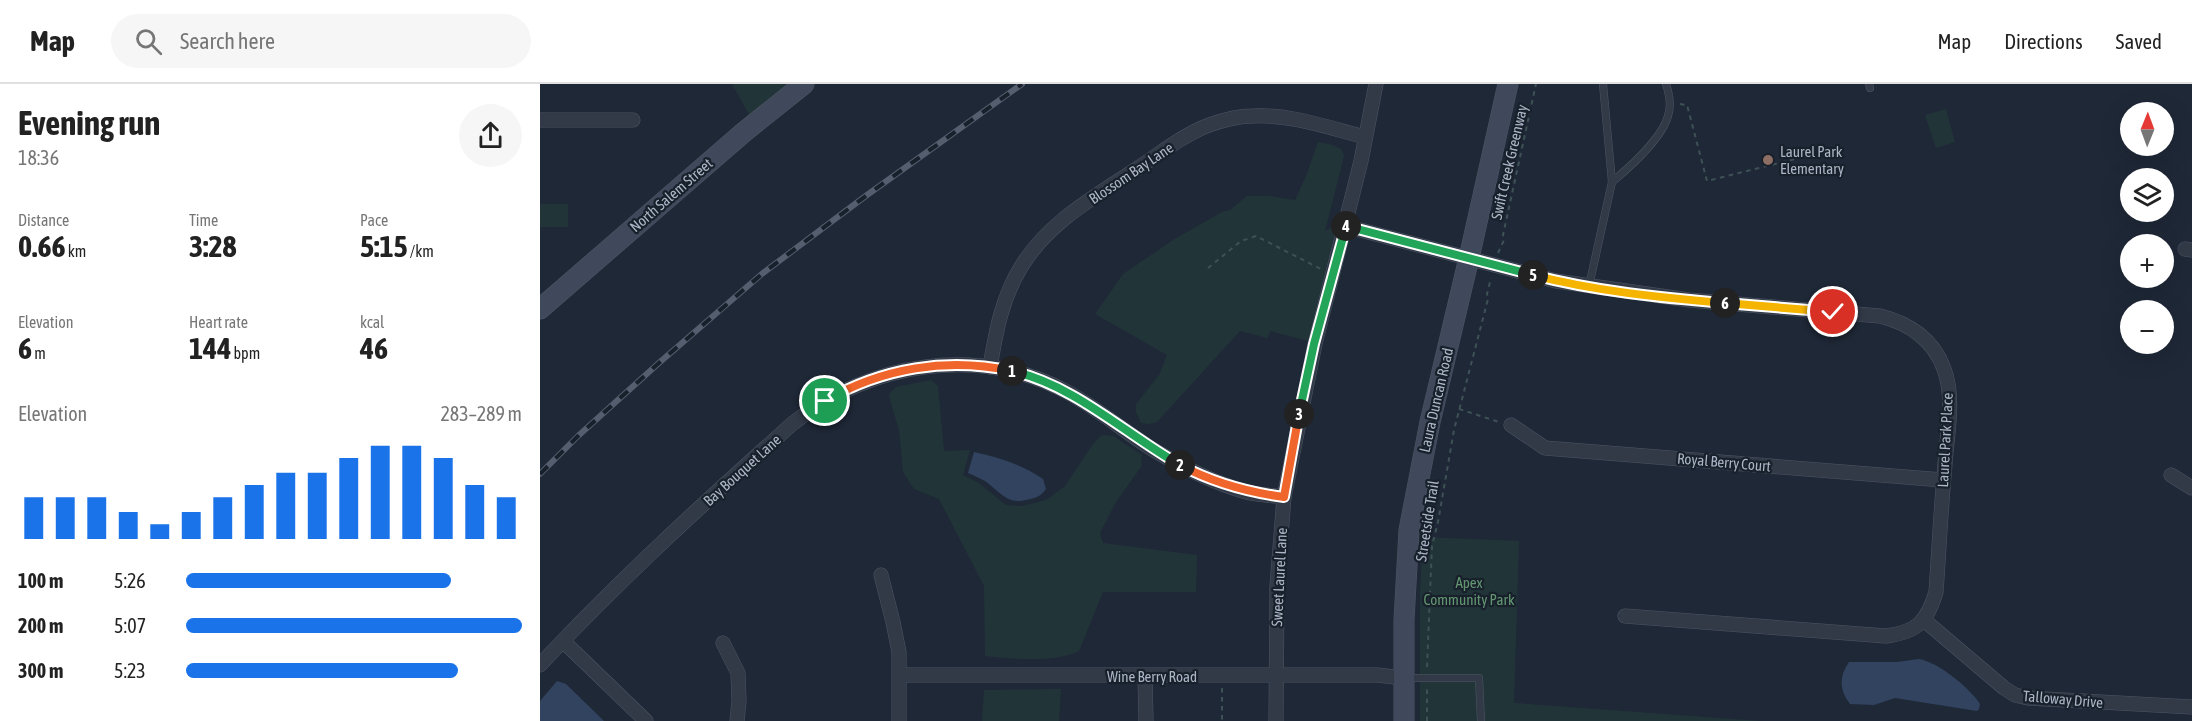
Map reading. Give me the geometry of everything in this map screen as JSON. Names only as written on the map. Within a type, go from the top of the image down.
[{"type":"street","name":"North Salem Street","points":[[540,309],[744,132],[804,84]]},
{"type":"street","name":"Sweet Laurel Lane","points":[[1276,721],[1277,586],[1284,497],[1314,344],[1345,226],[1376,84]]},
{"type":"street","name":"Laura Duncan Road","points":[[1404,721],[1405,584],[1409,530],[1430,422],[1508,84]]},
{"type":"street","name":"Blossom Bay Lane","points":[[990,367],[996,327],[1010,286],[1042,238],[1078,208],[1189,135],[1209,125],[1229,119],[1263,116],[1288,118],[1365,137]]},
{"type":"street","points":[[540,120],[633,120]]},
{"type":"street","name":"Laurel Park Place","points":[[1345,226],[1556,281],[1689,300],[1880,316],[1907,326],[1929,343],[1945,371],[1949,407],[1935,592],[1932,607],[1924,620]]},
{"type":"street","name":"Bay Bouquet Lane","points":[[540,665],[731,478],[792,424],[825,401],[860,383],[912,368],[948,364],[990,367],[1024,374],[1069,393],[1151,448],[1199,474],[1245,492],[1284,497]]},
{"type":"street","name":"Royal Berry Court","points":[[1511,425],[1545,448],[1943,480]]},
{"type":"street","points":[[2171,475],[2192,488]]},
{"type":"street","points":[[881,575],[895,630],[900,675],[899,721]]},
{"type":"street","points":[[1624,616],[1886,636],[1912,630],[1924,620]]},
{"type":"street","name":"Talloway Drive","points":[[1924,620],[2015,695],[2028,698],[2192,707]]},
{"type":"street","points":[[563,641],[646,721]]},
{"type":"street","points":[[723,643],[738,672],[737,721]]},
{"type":"street","name":"Wine Berry Road","points":[[900,675],[1377,675],[1404,678]]},
{"type":"street","points":[[1145,676],[1146,721]]},
{"type":"lane","points":[[1589,286],[1612,182],[1603,84]]},
{"type":"lane","points":[[1612,182],[1632,165],[1665,125],[1670,112],[1670,97],[1666,84]]},
{"type":"lane","points":[[1404,678],[1427,680],[1479,678],[1481,721]]},
{"type":"path","name":"Swift Creek Greenway","points":[[1501,244],[1504,240],[1503,235],[1536,84]]},
{"type":"path","points":[[1680,104],[1687,105],[1707,181],[1799,158]]},
{"type":"path","points":[[1208,268],[1241,241],[1256,236],[1321,269]]},
{"type":"path","name":"Streetside Trail","points":[[1427,721],[1432,546],[1459,409],[1488,299],[1487,294]]},
{"type":"path","points":[[1459,409],[1511,425]]},
{"type":"path","points":[[1222,683],[1222,721]]},
{"type":"green space","points":[[732,84],[792,84],[750,116]]},
{"type":"green space","points":[[1946,109],[1955,142],[1936,148],[1925,115]]},
{"type":"green space","points":[[1318,142],[1341,149],[1344,156],[1325,231],[1337,224],[1308,341],[1270,331],[1268,338],[1240,331],[1157,422],[1141,423],[1136,412],[1136,404],[1159,375],[1167,355],[1095,314],[1123,274],[1173,240],[1222,212],[1230,210],[1247,196],[1270,196],[1295,200]]},
{"type":"green space","points":[[540,204],[568,204],[568,227],[540,227]]},
{"type":"green space","points":[[931,380],[938,386],[944,451],[970,450],[963,475],[979,483],[1006,505],[1022,506],[1046,500],[1065,486],[1093,444],[1102,435],[1113,436],[1142,455],[1141,467],[1116,502],[1100,533],[1103,543],[1197,555],[1196,592],[1103,592],[1079,651],[1046,659],[985,656],[984,586],[939,499],[914,489],[903,472],[899,430],[889,394],[896,387]]},
{"type":"green space","name":"Apex Community Park","points":[[1423,537],[1519,541],[1514,703],[1761,721],[1420,721],[1420,593]]},
{"type":"green space","points":[[1061,689],[1059,721],[982,721],[984,690]]},
{"type":"water","points":[[974,452],[1027,469],[1043,479],[1046,489],[1033,499],[1014,501],[1008,499],[985,481],[968,473]]},
{"type":"water","points":[[1919,659],[1944,670],[1961,684],[1980,704],[1979,709],[1977,711],[1895,698],[1874,705],[1850,704],[1846,699],[1842,688],[1842,678],[1849,662],[1897,662]]},
{"type":"water","points":[[557,681],[566,684],[604,721],[540,721],[540,701]]},
{"type":"railway","points":[[540,474],[578,436],[660,362],[763,273],[1022,84]]},
{"type":"place","name":"Laurel Park Elementary","points":[[1768,160]]},
{"type":"route","points":[[825,401],[837,393],[878,376],[912,368],[948,364],[975,365],[1024,374],[1069,393],[1151,448],[1190,470],[1245,492],[1284,497],[1314,344],[1345,226],[1556,281],[1689,300],[1833,312]]}]
